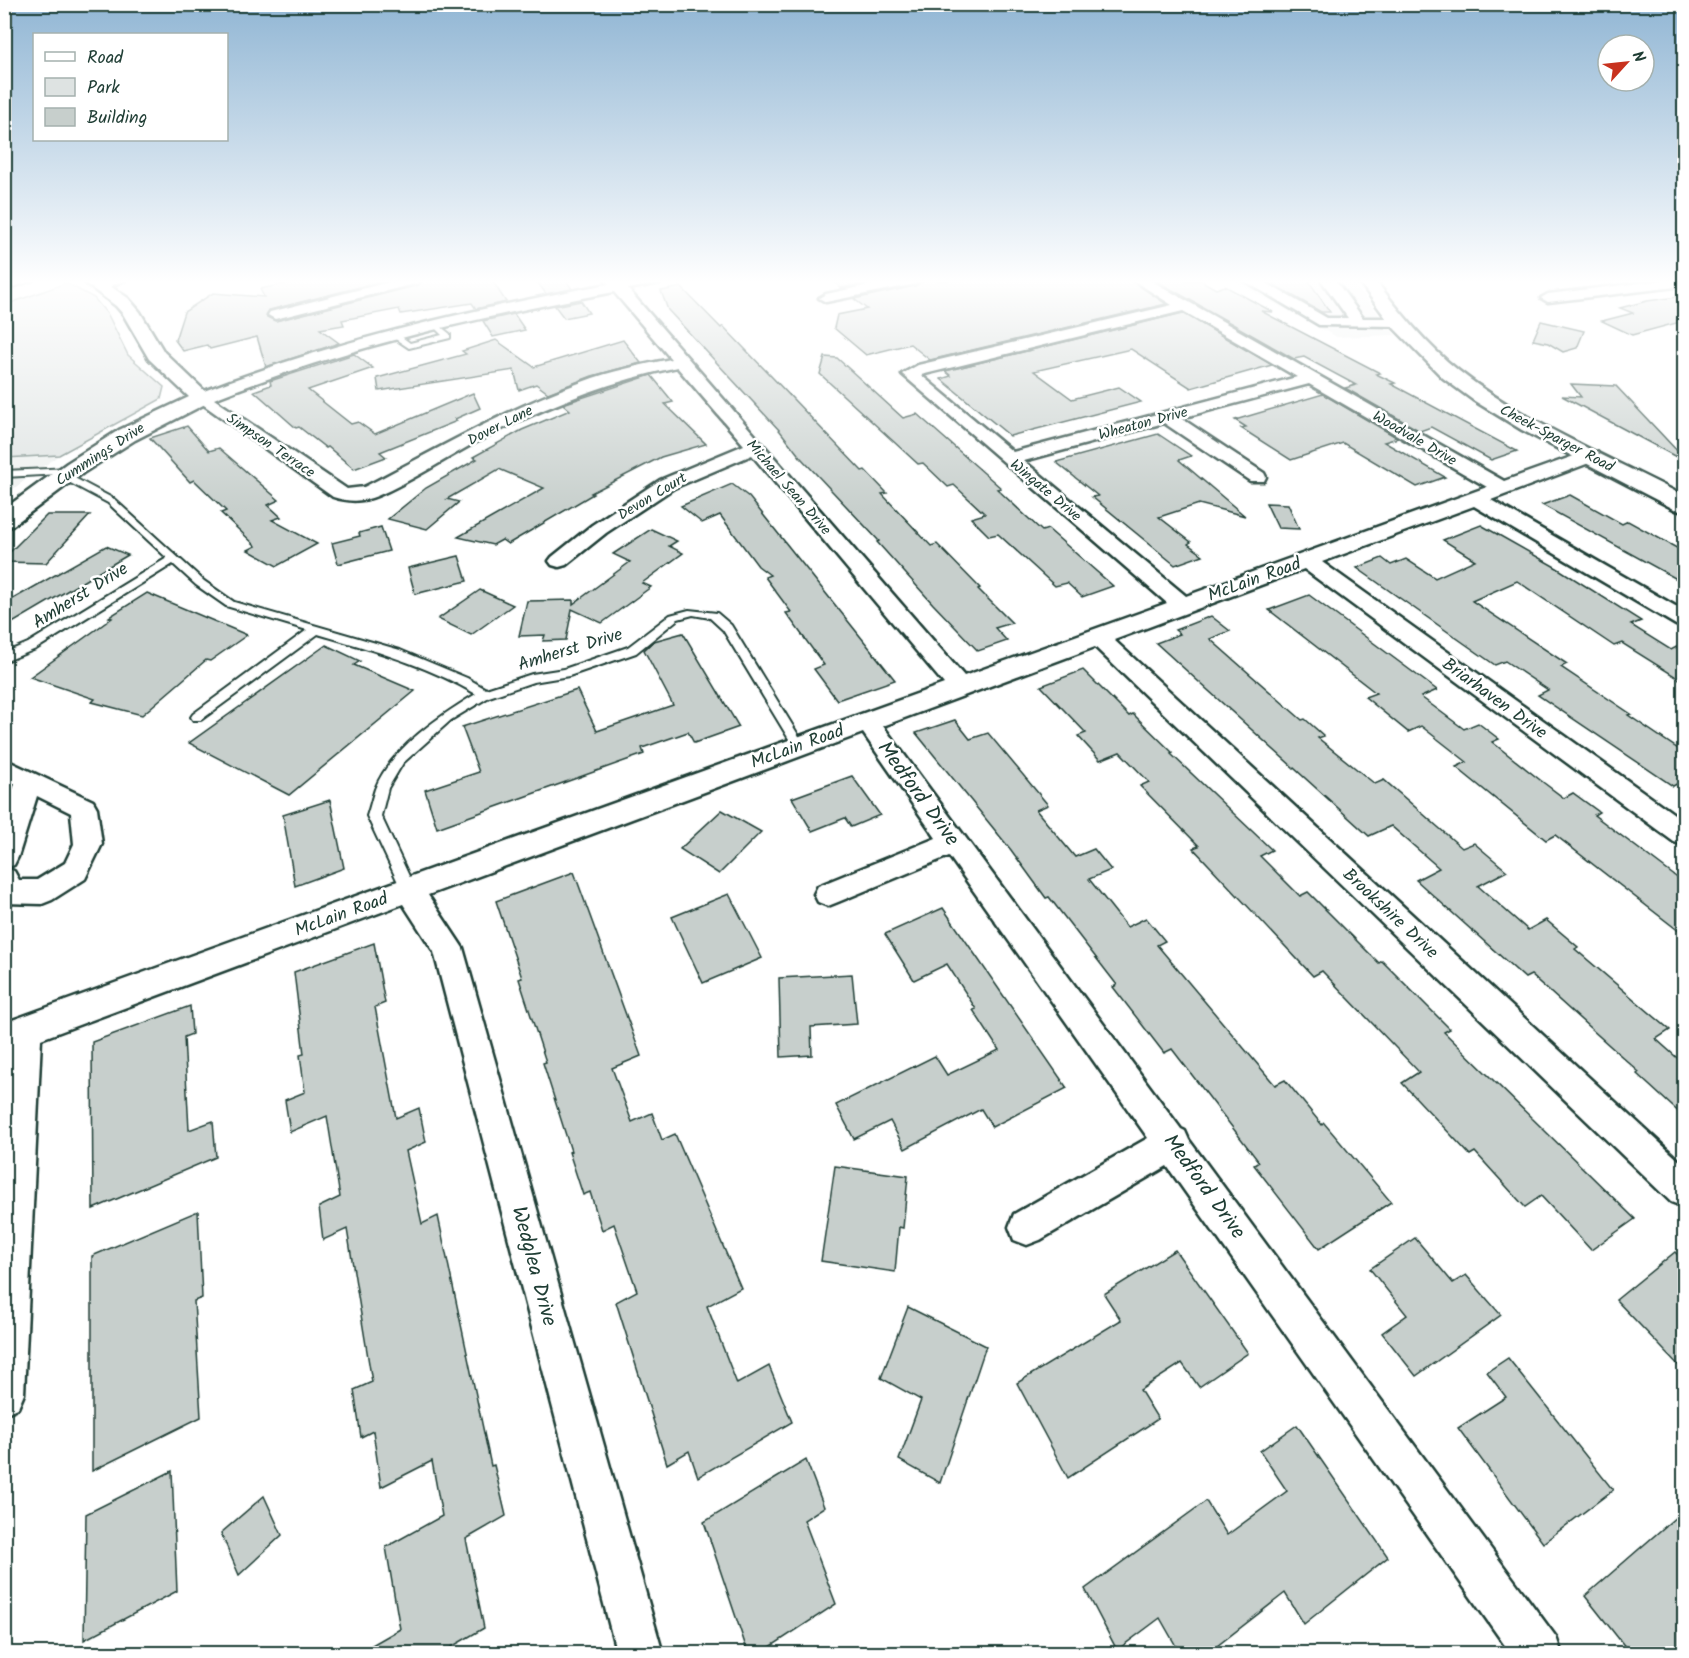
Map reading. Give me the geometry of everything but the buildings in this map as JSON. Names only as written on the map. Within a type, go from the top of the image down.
[{"type":"street","name":"Simpson Terrace","points":[[159,357],[202,398],[340,493],[349,496],[360,494]]},
{"type":"street","points":[[202,398],[313,357]]},
{"type":"street","name":"Michael Sean Drive","points":[[678,357],[960,687]]},
{"type":"street","name":"Wingate Drive","points":[[969,357],[924,368],[910,374],[1184,605]]},
{"type":"street","name":"Woodvale Drive","points":[[1275,357],[1502,488]]},
{"type":"street","name":"Cheek-Sparger Road","points":[[1433,357],[1450,374],[1480,396],[1684,505]]},
{"type":"street","name":"Dover Lane","points":[[360,494],[370,492],[530,409],[563,395],[615,376],[681,361]]},
{"type":"street","name":"Wheaton Drive","points":[[1009,459],[1311,378]]},
{"type":"street","name":"Cummings Drive","points":[[4,521],[67,473],[127,435],[202,398]]},
{"type":"street","points":[[1167,417],[1257,477]]},
{"type":"street","name":"Devon Court","points":[[559,561],[599,529],[667,484],[755,447]]},
{"type":"street","name":"McLain Road","points":[[15,1034],[1591,456]]},
{"type":"street","points":[[1474,498],[1684,620]]},
{"type":"street","name":"Briarhaven Drive","points":[[1305,560],[1684,835]]},
{"type":"street","name":"Brookshire Drive","points":[[1097,636],[1684,1189]]},
{"type":"street","name":"Medford Drive","points":[[867,721],[1539,1653]]},
{"type":"street","points":[[4,768],[84,808],[88,844],[75,871],[42,892],[8,892],[4,879]]},
{"type":"street","points":[[4,857],[29,780]]},
{"type":"street","points":[[828,894],[955,842]]},
{"type":"street","name":"Wedglea Drive","points":[[408,889],[448,948],[640,1653]]},
{"type":"street","points":[[4,1394],[15,1034]]},
{"type":"street","points":[[1027,1227],[1173,1143]]},
{"type":"lane","points":[[4,474],[67,473],[111,501],[200,583],[230,604],[396,653],[463,681],[485,694]]},
{"type":"lane","name":"Amherst Drive","points":[[4,658],[32,646],[173,559]]},
{"type":"lane","name":"Amherst Drive","points":[[408,889],[374,816],[382,788],[399,760],[447,717],[485,694],[532,678],[564,673],[632,650],[674,617],[693,612],[713,615],[728,628],[799,746]]},
{"type":"lane","points":[[197,717],[315,630]]},
{"type":"shaded area","points":[[59,455],[5,495],[5,458]]},
{"type":"green space","points":[[5,357],[131,357],[164,387],[161,399],[59,455],[5,458]]}]
